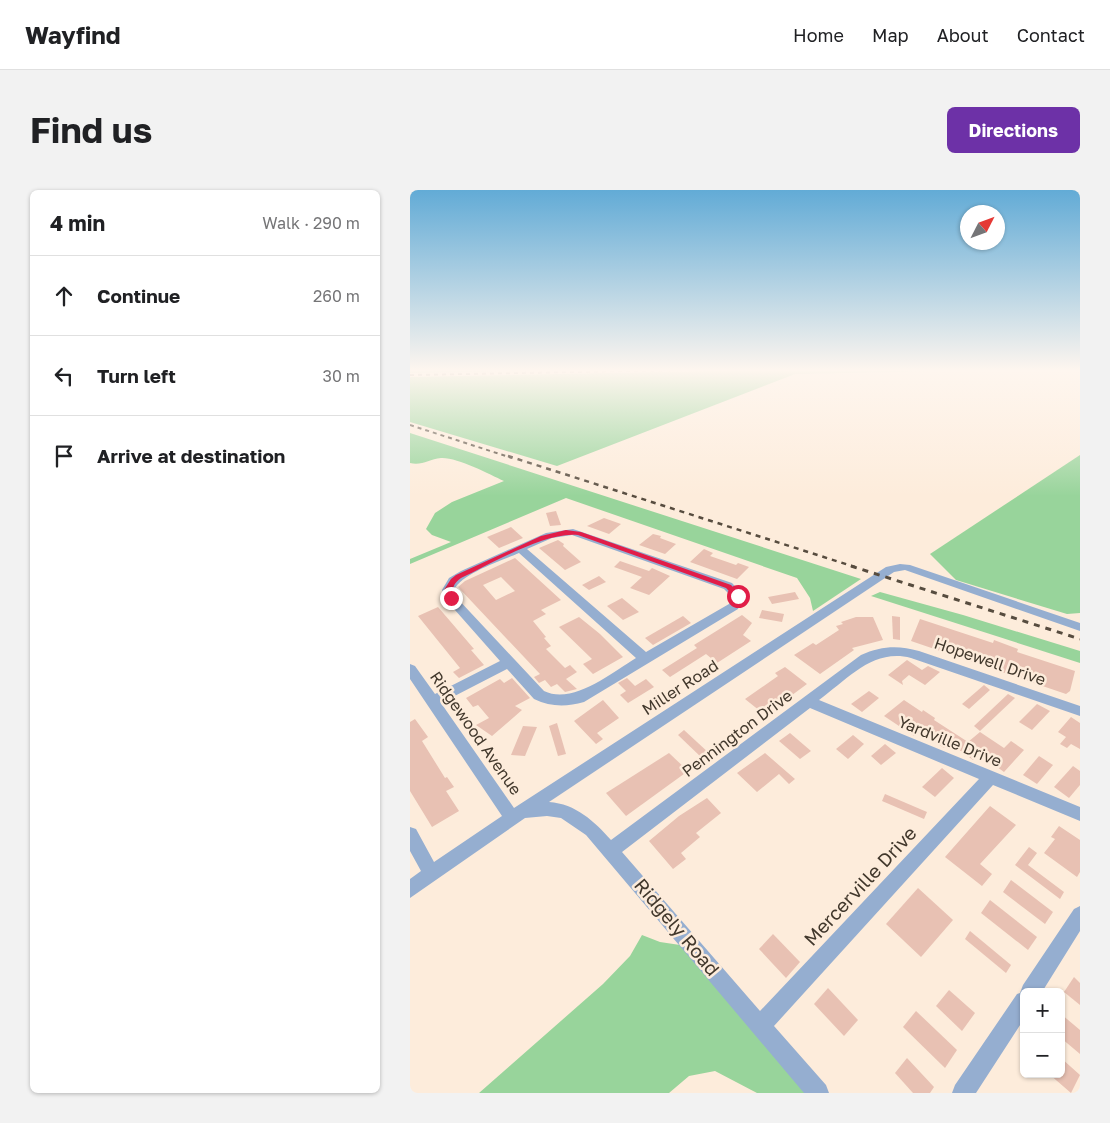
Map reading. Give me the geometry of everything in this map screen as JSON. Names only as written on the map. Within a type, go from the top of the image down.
[{"type":"street","points":[[574,532],[728,586],[742,596],[734,606],[579,698],[558,706],[539,695],[451,598],[448,590],[453,580],[458,576],[520,548],[550,535],[574,532]]},
{"type":"street","points":[[520,548],[645,659]]},
{"type":"street","name":"Miller Road","points":[[410,889],[512,818],[868,584],[887,568],[906,566],[1080,627]]},
{"type":"street","name":"Pennington Drive","points":[[611,850],[866,658],[887,650]]},
{"type":"street","name":"Hopewell Drive","points":[[887,650],[900,650],[914,654],[1080,711]]},
{"type":"street","points":[[432,702],[509,662]]},
{"type":"street","name":"Ridgewood Avenue","points":[[410,669],[512,818]]},
{"type":"street","name":"Yardville Drive","points":[[807,701],[1080,814]]},
{"type":"street","name":"Mercerville Drive","points":[[761,1025],[990,777]]},
{"type":"street","name":"Ridgely Road","points":[[512,818],[544,809],[566,812],[577,817],[611,850],[818,1093]]},
{"type":"street","points":[[410,834],[432,874]]},
{"type":"street","points":[[1033,988],[1080,915]]},
{"type":"street","points":[[963,1093],[1020,1007]]},
{"type":"green space","points":[[410,412],[696,412],[557,466],[410,422]]},
{"type":"green space","points":[[410,433],[861,579],[813,611],[810,598],[797,578],[566,498],[410,564],[410,559],[451,542],[432,535],[426,529],[435,513],[452,502],[504,481],[473,466],[448,458],[418,464],[410,463]]},
{"type":"green space","points":[[1080,455],[1080,613],[1067,614],[956,580],[930,554]]},
{"type":"green space","points":[[880,592],[1080,651],[1080,663],[871,596]]},
{"type":"green space","points":[[642,935],[660,942],[680,945],[808,1093],[757,1093],[715,1071],[689,1076],[669,1093],[479,1093],[603,984],[630,956]]},
{"type":"building","points":[[556,511],[561,525],[550,526],[546,513]]},
{"type":"building","points":[[604,518],[621,524],[609,534],[587,526]]},
{"type":"building","points":[[511,527],[523,538],[499,548],[487,537]]},
{"type":"building","points":[[653,534],[676,544],[665,554],[639,545]]},
{"type":"building","points":[[558,540],[581,562],[565,570],[539,548]]},
{"type":"building","points":[[704,549],[713,553],[710,556],[736,565],[738,563],[749,567],[737,579],[690,562]]},
{"type":"building","points":[[515,558],[561,600],[541,610],[546,614],[533,621],[551,646],[546,649],[565,668],[570,665],[577,672],[566,679],[577,689],[565,692],[557,684],[551,687],[545,680],[539,683],[534,677],[540,674],[458,587],[465,581]],"holes":[[[501,577],[515,591],[496,600],[483,585]]]},
{"type":"building","points":[[620,561],[649,571],[652,568],[670,576],[649,595],[630,588],[642,577],[614,567]]},
{"type":"building","points":[[599,576],[606,582],[589,590],[582,585]]},
{"type":"building","points":[[795,592],[799,599],[772,604],[768,597]]},
{"type":"building","points":[[622,598],[639,612],[623,620],[607,606]]},
{"type":"building","points":[[438,607],[474,649],[471,650],[484,665],[459,678],[453,672],[460,668],[418,616]]},
{"type":"building","points":[[762,610],[784,614],[782,622],[759,618]]},
{"type":"building","points":[[742,615],[752,623],[743,635],[751,641],[717,663],[706,654],[670,677],[662,670],[697,648],[694,645]]},
{"type":"building","points":[[683,616],[691,623],[653,645],[645,638]]},
{"type":"building","points":[[892,616],[900,617],[900,640],[893,639]]},
{"type":"building","points":[[579,617],[600,634],[623,657],[593,674],[583,664],[592,659],[559,627]]},
{"type":"building","points":[[856,617],[873,617],[883,640],[852,648],[854,650],[820,674],[794,655],[813,643],[816,645],[839,630],[836,626],[843,624],[841,622]]},
{"type":"building","points":[[920,619],[993,643],[994,640],[1018,649],[1017,652],[1075,671],[1070,691],[1066,694],[911,641]]},
{"type":"building","points":[[907,660],[922,670],[928,666],[940,672],[925,685],[909,675],[902,681],[903,685],[888,675]]},
{"type":"building","points":[[785,667],[807,684],[780,704],[775,700],[760,711],[745,699],[778,676],[775,673]]},
{"type":"building","points":[[512,678],[530,698],[515,706],[522,710],[492,736],[476,725],[489,718],[478,705],[473,707],[466,698],[500,679],[504,683]]},
{"type":"building","points":[[627,678],[635,686],[646,679],[654,687],[628,703],[620,695],[626,691],[618,683]]},
{"type":"building","points":[[984,685],[990,690],[969,709],[962,704]]},
{"type":"building","points":[[869,691],[879,698],[862,712],[851,704]]},
{"type":"building","points":[[1008,694],[1015,698],[980,731],[974,726]]},
{"type":"building","points":[[603,700],[619,718],[597,733],[603,739],[596,744],[574,721]]},
{"type":"building","points":[[904,700],[922,712],[923,710],[935,718],[934,720],[968,742],[980,732],[1004,748],[1011,741],[1024,750],[1004,772],[979,754],[973,760],[950,743],[944,748],[920,732],[914,736],[884,716]]},
{"type":"building","points":[[1037,704],[1050,711],[1032,730],[1019,722]]},
{"type":"building","points":[[1071,717],[1080,723],[1080,749],[1071,744],[1067,748],[1060,744],[1066,737],[1058,732]]},
{"type":"building","points":[[415,719],[428,737],[422,741],[445,778],[447,777],[454,787],[446,791],[459,811],[432,827],[410,791],[410,722]]},
{"type":"building","points":[[557,723],[566,754],[558,756],[549,726]]},
{"type":"building","points":[[523,726],[537,727],[525,756],[511,755]]},
{"type":"building","points":[[684,730],[710,754],[703,759],[678,735]]},
{"type":"building","points":[[790,733],[811,751],[800,759],[779,741]]},
{"type":"building","points":[[853,735],[864,744],[848,759],[836,749]]},
{"type":"building","points":[[885,744],[896,753],[881,765],[871,756]]},
{"type":"building","points":[[669,753],[688,771],[626,816],[606,793]]},
{"type":"building","points":[[765,753],[795,779],[789,784],[779,774],[757,792],[737,773]]},
{"type":"building","points":[[1039,756],[1053,765],[1037,784],[1023,775]]},
{"type":"building","points":[[1073,766],[1080,771],[1080,785],[1069,798],[1054,787]]},
{"type":"building","points":[[942,768],[954,778],[935,797],[922,787]]},
{"type":"building","points":[[885,794],[927,812],[924,819],[882,801]]},
{"type":"building","points":[[707,798],[721,813],[696,833],[700,837],[681,853],[686,859],[673,869],[649,841],[679,816]]},
{"type":"building","points":[[990,806],[1016,825],[980,864],[992,874],[982,886],[945,857]]},
{"type":"building","points":[[1059,826],[1080,840],[1080,872],[1077,877],[1044,853],[1055,839],[1051,837]]},
{"type":"building","points":[[1029,847],[1037,853],[1028,865],[1064,892],[1060,899],[1015,865]]},
{"type":"building","points":[[1011,880],[1053,912],[1045,924],[1003,892]]},
{"type":"building","points":[[918,888],[953,920],[921,957],[886,924]]},
{"type":"building","points":[[990,900],[1037,937],[1028,950],[981,913]]},
{"type":"building","points":[[970,931],[1011,965],[1006,973],[965,939]]},
{"type":"building","points":[[773,934],[800,962],[786,978],[759,949]]},
{"type":"building","points":[[1074,977],[1080,983],[1080,1005],[1065,993]]},
{"type":"building","points":[[828,988],[858,1020],[844,1036],[814,1004]]},
{"type":"building","points":[[949,990],[975,1013],[962,1031],[936,1006]]},
{"type":"building","points":[[916,1011],[957,1050],[945,1068],[903,1027]]},
{"type":"building","points":[[1065,1017],[1080,1030],[1080,1054],[1065,1041]]},
{"type":"building","points":[[907,1058],[934,1087],[930,1093],[913,1093],[895,1073]]},
{"type":"building","points":[[1065,1062],[1080,1075],[1071,1093],[1054,1078],[1065,1078]]},
{"type":"railway","points":[[410,425],[512,458]]},
{"type":"railway","points":[[508,456],[855,567]]},
{"type":"railway","points":[[851,566],[1080,639]]},
{"type":"route","points":[[451,598],[448,590],[453,580],[458,576],[550,535],[566,532],[579,533],[728,586],[738,596]]}]
